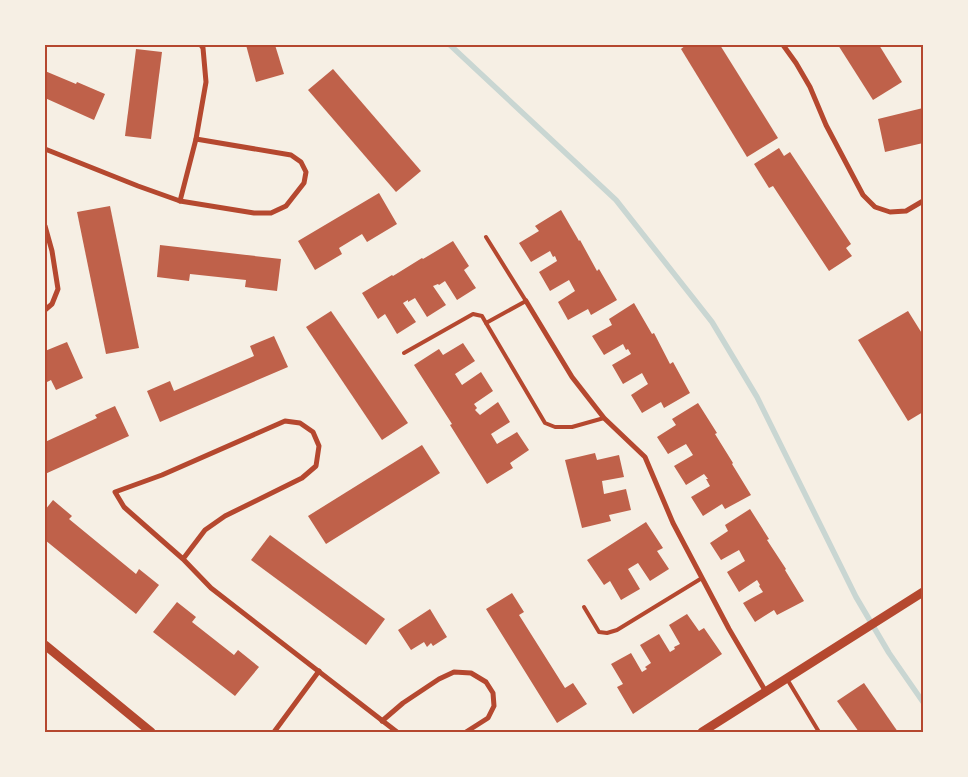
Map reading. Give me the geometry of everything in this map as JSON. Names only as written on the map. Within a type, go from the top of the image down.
[{"type":"street","points":[[180,201],[196,139],[206,82],[203,48],[201,45]]},
{"type":"street","points":[[783,45],[810,87],[826,125],[863,195],[875,207],[890,212],[906,211],[923,201]]},
{"type":"street","points":[[46,151],[180,201],[254,213],[271,213],[286,206],[304,184],[306,172],[301,162],[291,155],[196,139]]},
{"type":"street","points":[[45,226],[52,251],[58,289],[52,304],[45,310]]},
{"type":"street","points":[[526,301],[572,377],[604,418],[645,457],[673,523],[729,629],[766,692]]},
{"type":"street","points":[[182,559],[205,530],[225,516],[302,478],[316,466],[319,446],[313,432],[300,423],[285,421],[162,475],[115,492],[124,507],[211,588],[397,732]]},
{"type":"street","points":[[702,732],[923,592]]},
{"type":"street","points":[[45,645],[151,732]]},
{"type":"street","points":[[274,732],[320,671]]},
{"type":"street","points":[[382,720],[403,703],[439,679],[454,672],[471,673],[486,682],[493,693],[494,706],[488,718],[466,732]]},
{"type":"lane","points":[[486,238],[526,301],[486,323]]},
{"type":"lane","points":[[404,353],[473,314],[482,316],[545,423],[555,427],[572,427],[604,418]]},
{"type":"lane","points":[[584,607],[599,632],[607,633],[617,630],[702,578]]},
{"type":"lane","points":[[786,679],[818,732]]},
{"type":"building","points":[[246,45],[275,45],[284,74],[256,82]]},
{"type":"building","points":[[686,45],[720,45],[778,138],[747,157],[681,49]]},
{"type":"building","points":[[838,45],[879,45],[902,82],[873,100]]},
{"type":"building","points":[[136,49],[162,52],[151,139],[125,136]]},
{"type":"building","points":[[333,69],[421,171],[396,192],[308,90]]},
{"type":"building","points":[[45,71],[105,94],[94,120],[45,98]]},
{"type":"building","points":[[923,108],[923,143],[885,152],[878,119]]},
{"type":"building","points":[[779,148],[784,156],[790,152],[851,244],[846,248],[852,256],[829,271],[773,186],[769,188],[754,164]]},
{"type":"building","points":[[379,193],[397,224],[367,242],[362,234],[339,248],[342,254],[315,270],[298,241]]},
{"type":"building","points":[[110,206],[139,348],[106,354],[77,212]]},
{"type":"building","points":[[561,210],[597,271],[599,269],[617,300],[591,315],[588,309],[568,320],[558,302],[575,291],[569,280],[550,291],[539,272],[557,261],[555,256],[553,257],[550,251],[531,262],[519,243],[539,231],[535,226]]},
{"type":"building","points":[[453,241],[469,266],[464,270],[476,288],[457,300],[445,281],[433,286],[446,305],[427,317],[415,298],[408,302],[408,300],[403,303],[416,322],[397,334],[385,314],[378,319],[362,293]]},
{"type":"building","points":[[160,245],[281,259],[277,291],[245,287],[246,280],[190,274],[189,281],[157,277]]},
{"type":"building","points":[[634,303],[652,334],[654,333],[670,364],[673,362],[690,393],[664,408],[661,402],[642,413],[631,395],[648,384],[642,373],[623,384],[612,365],[631,354],[628,349],[626,350],[623,344],[604,355],[592,336],[612,325],[609,319]]},
{"type":"building","points":[[331,311],[408,423],[382,440],[306,327]]},
{"type":"building","points":[[908,311],[923,335],[923,412],[908,421],[858,340]]},
{"type":"building","points":[[274,336],[288,367],[160,422],[147,391],[170,381],[174,391],[254,356],[250,346]]},
{"type":"building","points":[[67,342],[83,378],[56,390],[51,380],[45,383],[45,351]]},
{"type":"building","points":[[463,343],[475,361],[455,374],[462,385],[481,372],[493,391],[474,404],[477,408],[475,410],[480,415],[498,402],[510,422],[491,434],[497,444],[517,432],[529,450],[510,463],[513,468],[487,484],[450,425],[452,424],[414,365],[439,349],[443,355]]},
{"type":"building","points":[[698,403],[751,495],[725,509],[722,504],[703,516],[691,497],[710,486],[706,479],[708,479],[704,474],[686,485],[674,466],[693,455],[686,444],[668,454],[657,437],[676,425],[672,419]]},
{"type":"building","points":[[115,406],[129,436],[45,474],[45,442],[97,418],[95,415]]},
{"type":"building","points":[[422,445],[440,473],[326,544],[308,516]]},
{"type":"building","points":[[595,453],[597,460],[619,455],[624,477],[602,481],[604,494],[626,489],[631,510],[609,515],[611,521],[582,528],[565,460]]},
{"type":"building","points":[[53,500],[72,516],[69,519],[136,574],[139,569],[159,585],[136,614],[45,540],[45,510]]},
{"type":"building","points":[[750,509],[804,601],[777,615],[774,610],[755,622],[743,603],[763,592],[760,585],[757,580],[739,592],[727,572],[745,561],[739,550],[721,560],[710,543],[728,531],[725,525]]},
{"type":"building","points":[[646,522],[663,548],[657,551],[669,569],[650,581],[638,563],[628,569],[640,589],[621,600],[610,581],[604,585],[587,560]]},
{"type":"building","points":[[270,535],[385,619],[366,645],[251,560]]},
{"type":"building","points":[[512,593],[524,612],[519,615],[565,688],[573,683],[587,704],[557,723],[486,609]]},
{"type":"building","points":[[177,602],[196,617],[192,622],[234,655],[238,650],[259,667],[235,696],[153,632]]},
{"type":"building","points":[[430,609],[447,637],[433,646],[431,643],[427,647],[424,642],[411,650],[398,630]]},
{"type":"building","points":[[687,614],[699,631],[704,628],[722,654],[633,714],[617,687],[623,684],[611,664],[631,653],[642,672],[647,669],[645,667],[651,663],[640,645],[659,634],[670,652],[675,649],[674,647],[680,644],[669,625]]},
{"type":"building","points":[[864,683],[898,732],[859,732],[837,701]]},
{"type":"waterway","points":[[450,45],[616,200],[712,322],[757,397],[856,597],[889,653],[923,702]]}]
